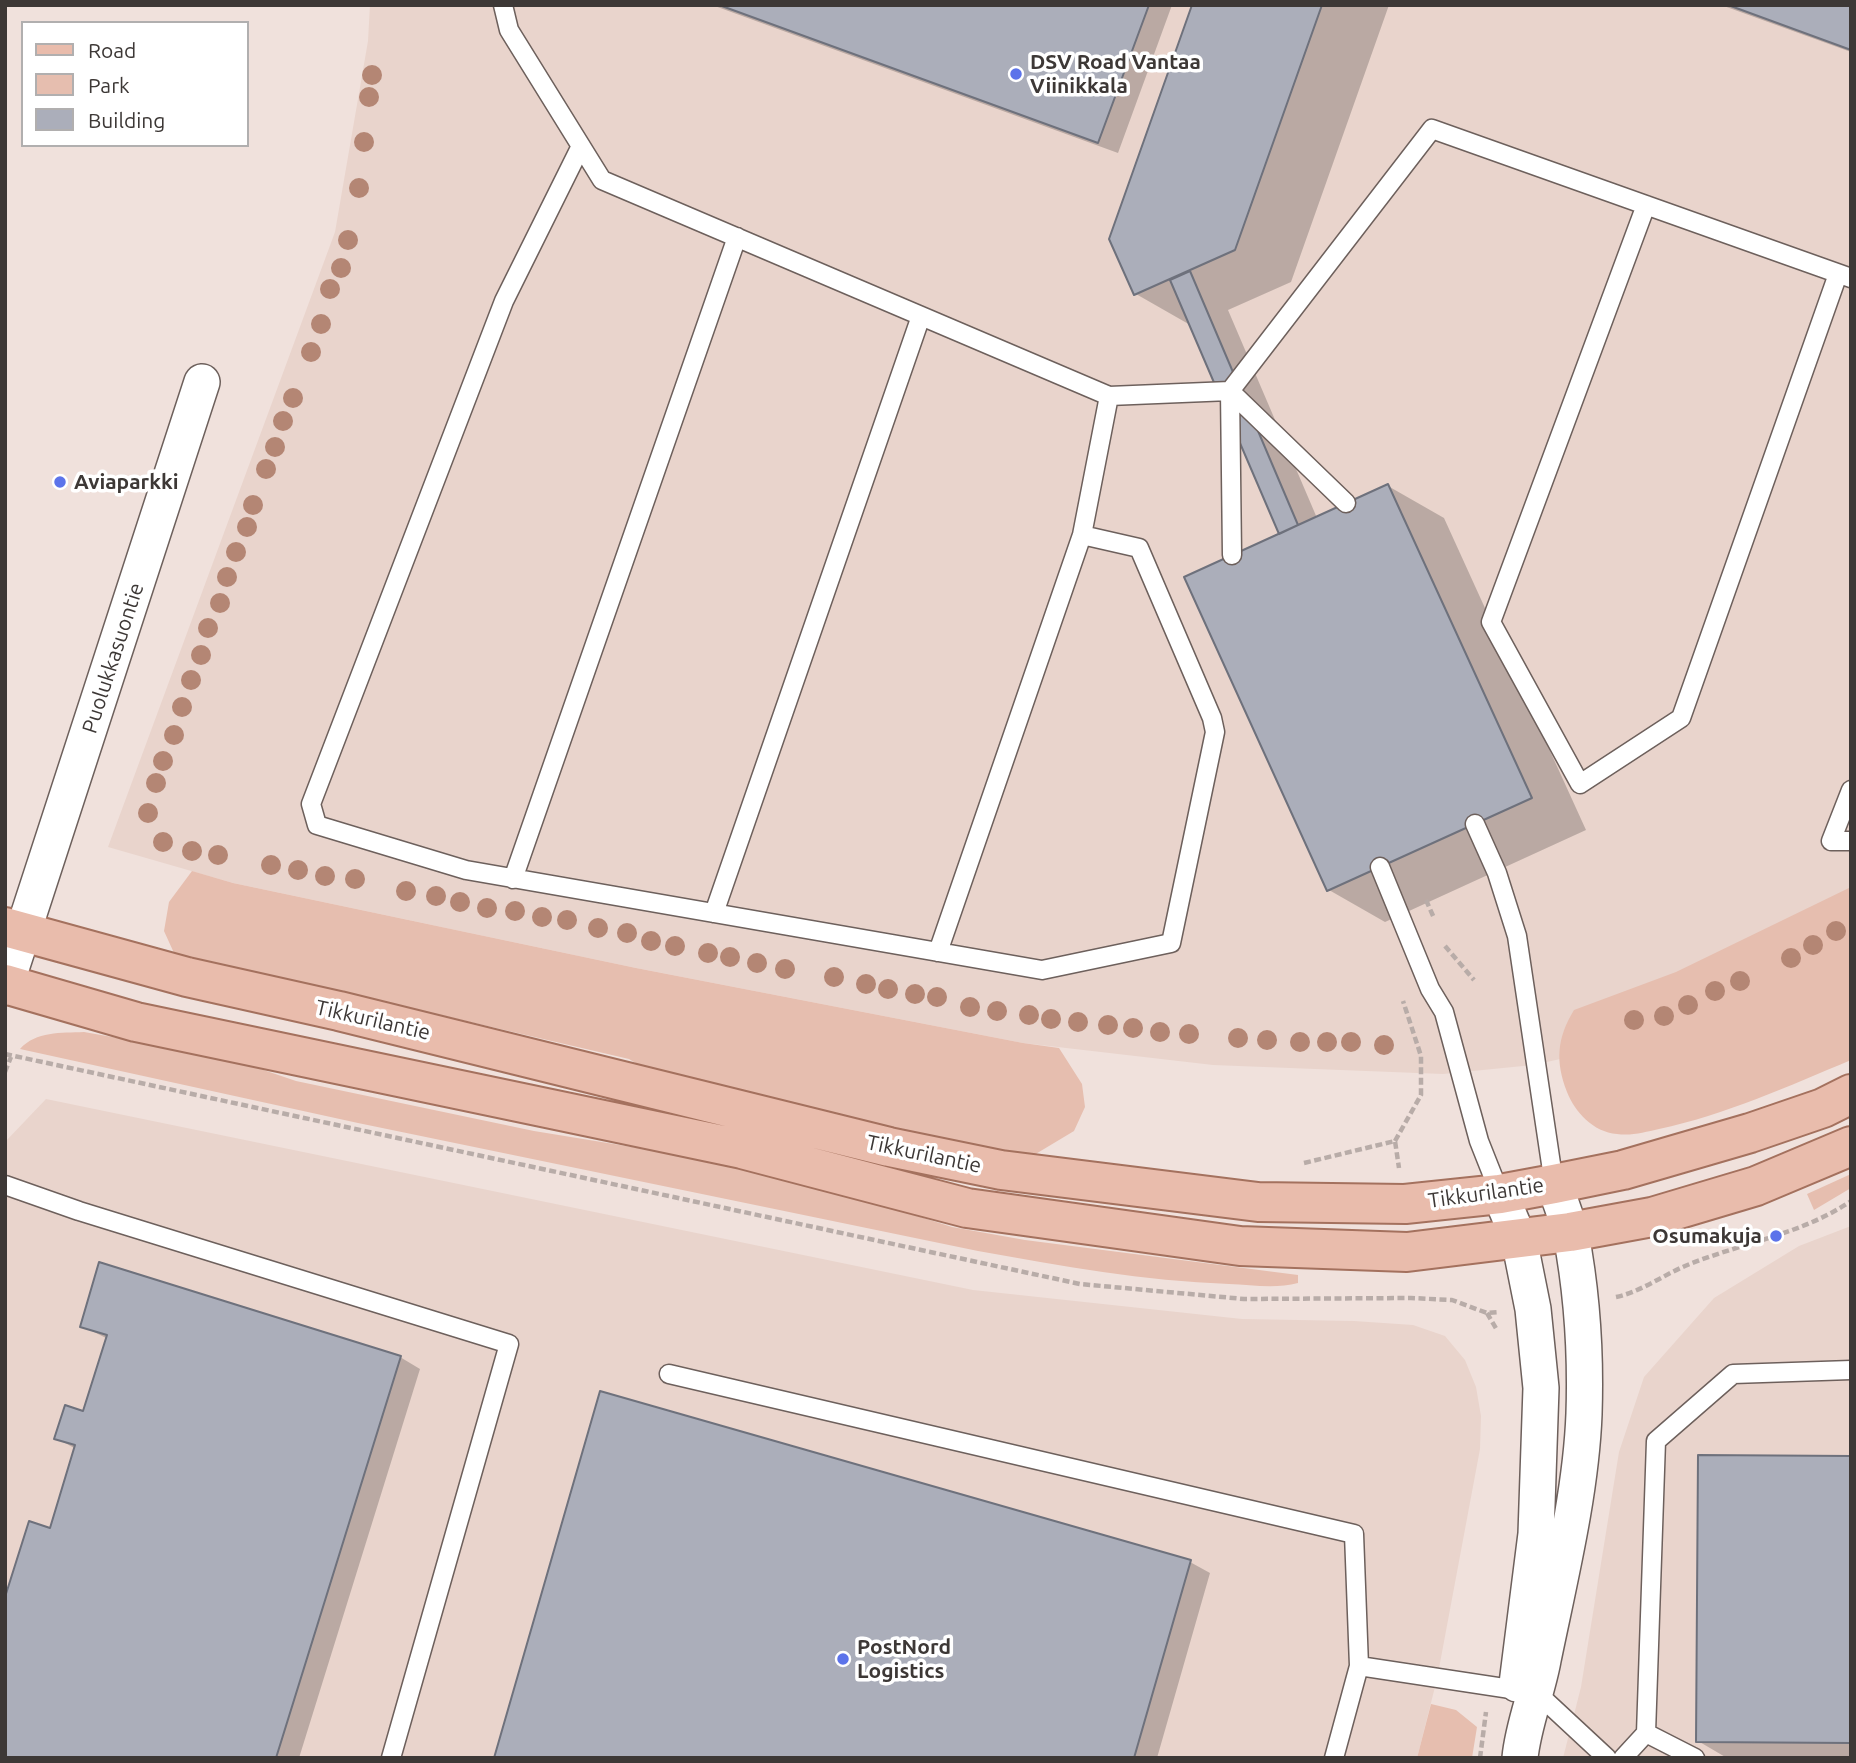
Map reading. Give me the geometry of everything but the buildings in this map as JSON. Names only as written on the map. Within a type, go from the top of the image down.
[{"type":"main road","name":"Tikkurilantie","points":[[15,930],[187,977],[339,1011],[889,1147],[1001,1170],[1258,1202],[1405,1204],[1500,1194],[1623,1170],[1750,1133],[1823,1108],[1851,1094]]},
{"type":"main road","name":"Tikkurilantie","points":[[6,985],[136,1021],[742,1149],[967,1208],[1240,1246],[1407,1252],[1570,1232],[1652,1217],[1756,1186],[1851,1146]]},
{"type":"street","name":"Puolukkasuontie","points":[[6,985],[15,930],[202,382]]},
{"type":"street","points":[[1527,1692],[1573,1504],[1584,1416],[1583,1325],[1570,1232],[1554,1184]]},
{"type":"street","points":[[1500,1194],[1519,1239],[1537,1333],[1541,1388],[1536,1534],[1521,1749]]},
{"type":"lane","points":[[503,5],[509,30],[602,180],[1109,396],[1230,391],[1346,503]]},
{"type":"lane","points":[[1232,555],[1230,391],[1432,129],[1646,205],[1845,276],[1681,718],[1580,784],[1491,622],[1646,205]]},
{"type":"lane","points":[[581,146],[504,301],[311,804],[317,825],[466,870],[1042,970],[1171,943],[1215,732],[1212,718],[1139,548],[1083,535]]},
{"type":"lane","points":[[513,879],[737,237]]},
{"type":"lane","points":[[714,913],[921,316]]},
{"type":"lane","points":[[938,952],[1083,535],[1109,396]]},
{"type":"lane","points":[[1851,790],[1831,841],[1851,841]]},
{"type":"lane","points":[[1475,824],[1497,873],[1517,936],[1554,1184]]},
{"type":"lane","points":[[1380,867],[1430,989],[1444,1013],[1479,1141],[1500,1194]]},
{"type":"lane","points":[[5,1185],[79,1211],[509,1343],[391,1758]]},
{"type":"lane","points":[[1623,1758],[1646,1733],[1656,1441],[1733,1374],[1851,1370]]},
{"type":"lane","points":[[668,1374],[1354,1534],[1359,1665],[1334,1758]]},
{"type":"lane","points":[[1359,1665],[1527,1692],[1607,1758]]},
{"type":"lane","points":[[1646,1733],[1695,1758]]},
{"type":"path","points":[[1423,893],[1438,928]]},
{"type":"path","points":[[1441,938],[1445,948],[1474,980]]},
{"type":"path","points":[[1395,1141],[1421,1095],[1421,1056],[1401,998]]},
{"type":"path","points":[[5,1072],[8,1056],[1080,1284],[1244,1299],[1452,1300],[1487,1313],[1497,1313]]},
{"type":"path","points":[[1627,1294],[1686,1265],[1776,1236],[1836,1211],[1851,1201]]},
{"type":"shaded area","points":[[370,5],[1851,5],[1851,946],[1624,1045],[1533,1065],[1443,1074],[1213,1065],[1023,1043],[636,968],[233,883],[108,847],[335,232],[368,41]]},
{"type":"shaded area","points":[[46,1099],[973,1290],[1242,1319],[1413,1325],[1445,1336],[1465,1360],[1476,1387],[1481,1416],[1480,1449],[1437,1679],[1417,1758],[5,1758],[5,1142]]},
{"type":"shaded area","points":[[1851,1226],[1851,1758],[1563,1758],[1581,1687],[1619,1452],[1644,1377],[1714,1298],[1799,1246]]},
{"type":"green space","points":[[192,871],[233,883],[636,968],[1059,1048],[1082,1084],[1085,1107],[1074,1131],[1034,1155],[993,1155],[657,1076],[629,1059],[174,953],[164,931],[169,902]]},
{"type":"green space","points":[[1851,887],[1851,1060],[1732,1108],[1644,1132],[1608,1132],[1593,1125],[1580,1114],[1567,1092],[1559,1060],[1564,1030],[1574,1010],[1676,972]]},
{"type":"green space","points":[[84,1032],[225,1057],[296,1081],[534,1131],[773,1170],[952,1227],[1025,1240],[1298,1275],[1298,1283],[1264,1286],[1166,1280],[978,1251],[358,1123],[20,1049],[41,1036]]},
{"type":"green space","points":[[1851,1174],[1851,1188],[1814,1210],[1807,1194]]},
{"type":"green space","points":[[1431,1704],[1456,1710],[1477,1727],[1472,1758],[1417,1758]]},
{"type":"place","name":"DSV Road Vantaa Viinikkala","points":[[1016,74]]},
{"type":"place","name":"Aviaparkki","points":[[60,482]]},
{"type":"place","name":"Osumakuja","points":[[1776,1236]]},
{"type":"place","name":"PostNord Logistics","points":[[843,1659]]}]
